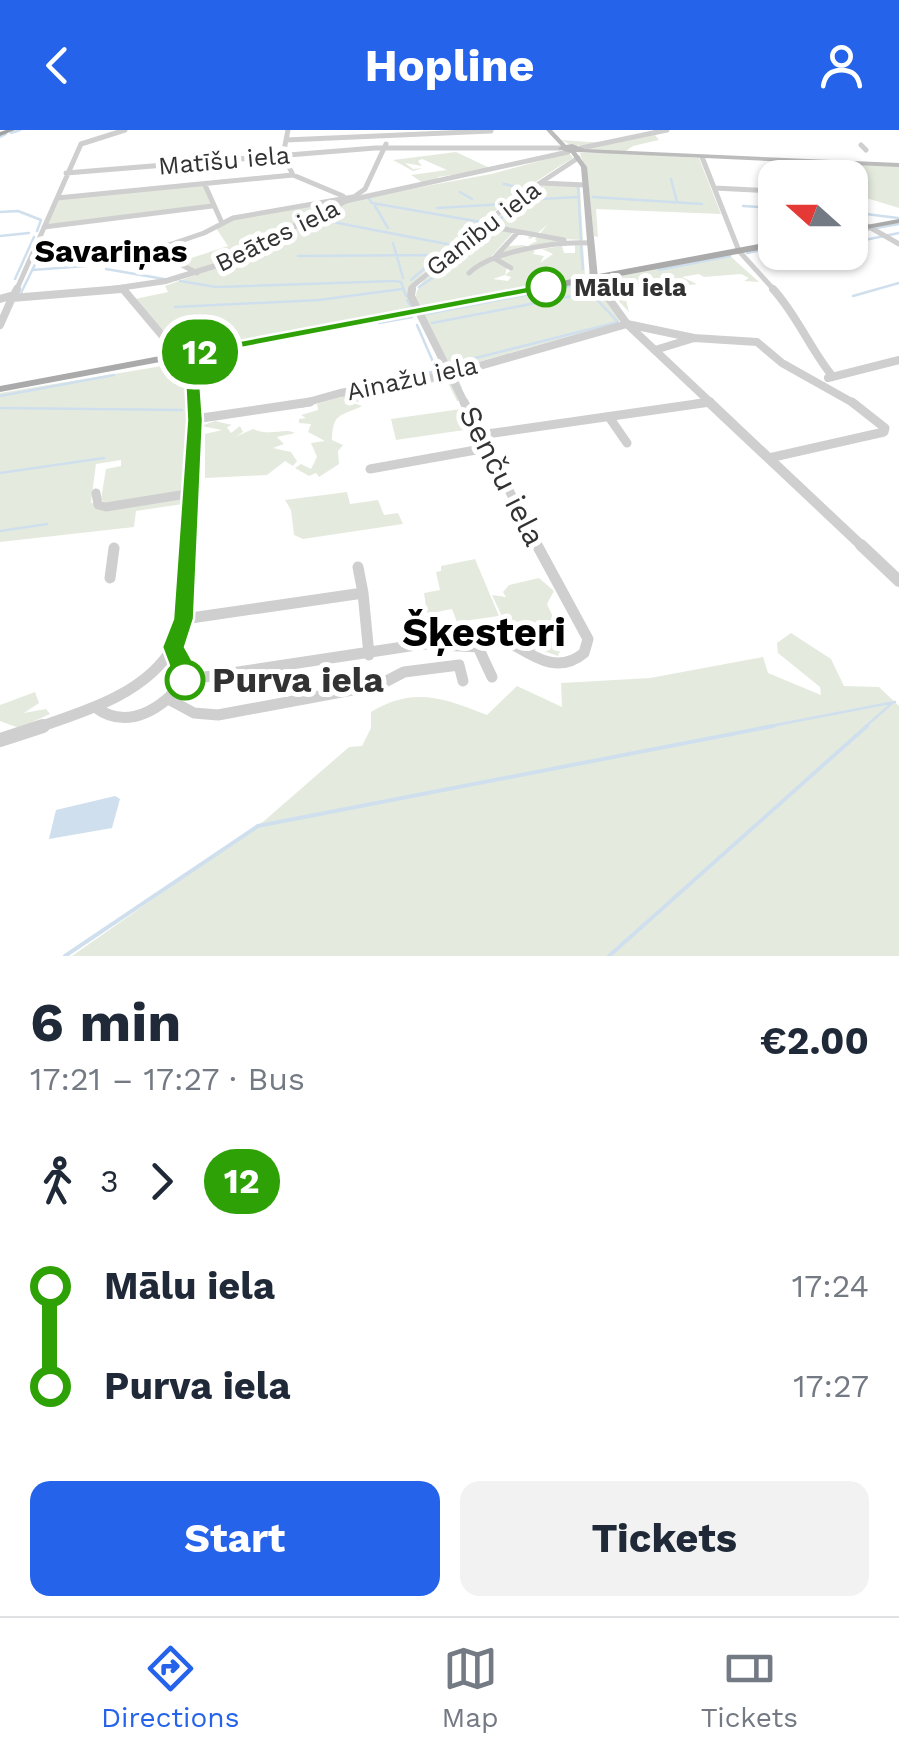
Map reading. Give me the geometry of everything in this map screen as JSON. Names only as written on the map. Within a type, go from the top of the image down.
[{"type":"highway","points":[[0,134],[12,130]]},
{"type":"main road","points":[[549,130],[584,167],[594,278]]},
{"type":"main road","points":[[572,150],[899,165]]},
{"type":"main road","points":[[868,227],[899,221]]},
{"type":"main road","points":[[0,389],[758,247]]},
{"type":"street","points":[[0,325],[83,142],[126,130]]},
{"type":"street","points":[[288,130],[284,155],[292,175]]},
{"type":"street","points":[[334,138],[335,130]]},
{"type":"street","points":[[286,140],[490,130],[500,144]]},
{"type":"street","points":[[600,149],[667,130]]},
{"type":"street","points":[[197,273],[154,250],[260,212],[354,197],[365,190],[386,150],[385,133]]},
{"type":"street","points":[[469,145],[474,152]]},
{"type":"street","name":"Matīšu iela","points":[[66,173],[469,145],[572,150]]},
{"type":"street","name":"Beātes iela","points":[[0,299],[123,289],[197,273],[354,197],[476,175],[572,150]]},
{"type":"street","name":"Ganību iela","points":[[418,311],[411,296],[413,286],[482,225],[540,182],[572,150]]},
{"type":"street","points":[[702,156],[739,251],[786,303],[810,350],[833,376]]},
{"type":"street","points":[[58,198],[292,175],[324,191],[354,197]]},
{"type":"street","points":[[540,182],[585,185]]},
{"type":"street","points":[[204,185],[222,223]]},
{"type":"street","points":[[714,188],[758,190]]},
{"type":"street","points":[[44,227],[212,206]]},
{"type":"street","points":[[868,224],[899,244]]},
{"type":"street","points":[[482,225],[590,243]]},
{"type":"street","points":[[534,250],[527,245],[544,226]]},
{"type":"street","points":[[494,257],[518,232]]},
{"type":"street","points":[[470,273],[482,260],[569,242]]},
{"type":"street","points":[[494,257],[511,268]]},
{"type":"street","points":[[594,278],[627,324],[899,582]]},
{"type":"street","points":[[0,740],[95,707],[151,670],[173,647],[184,619],[193,493],[192,378],[180,356],[130,303],[123,289]]},
{"type":"street","name":"Senču iela","points":[[418,311],[588,639],[578,658],[553,662],[530,658],[511,643],[478,631],[438,635],[423,644]]},
{"type":"street","points":[[627,324],[694,338],[757,342],[782,363],[817,380],[885,428],[876,434],[770,458]]},
{"type":"street","name":"Ainažu iela","points":[[195,420],[291,408],[359,389],[451,374],[627,324]]},
{"type":"street","points":[[656,350],[694,338]]},
{"type":"street","points":[[817,380],[899,360]]},
{"type":"street","points":[[480,435],[710,402]]},
{"type":"street","points":[[609,416],[627,443]]},
{"type":"street","points":[[370,469],[487,448]]},
{"type":"street","points":[[96,493],[98,504],[106,507],[193,493]]},
{"type":"street","points":[[110,578],[114,548]]},
{"type":"street","points":[[358,567],[369,654]]},
{"type":"street","points":[[184,619],[363,593]]},
{"type":"street","points":[[95,707],[103,716],[130,720],[168,700],[185,680],[423,644],[478,647],[492,677]]},
{"type":"street","points":[[173,647],[183,665],[185,680]]},
{"type":"street","points":[[168,700],[194,713],[218,714],[379,685],[404,672],[459,665],[463,680]]},
{"type":"shaded area","points":[[655,135],[659,140],[633,146],[623,153],[699,158],[721,214],[596,209],[598,237],[594,236],[588,180],[580,153],[603,153],[585,149]]},
{"type":"shaded area","points":[[561,140],[605,143],[576,146],[569,153],[571,145]]},
{"type":"shaded area","points":[[456,152],[492,169],[438,177],[436,182],[362,194],[423,183],[411,175],[447,170],[422,159],[418,161],[422,166],[405,163],[413,169],[423,168],[413,171],[393,160]]},
{"type":"shaded area","points":[[569,153],[573,158],[489,215],[431,265],[414,283],[414,310],[187,350],[182,349],[192,349],[167,337],[135,299],[168,292],[165,286],[223,265],[351,200],[491,174]]},
{"type":"shaded area","points":[[868,165],[899,166],[899,208],[868,199]]},
{"type":"shaded area","points":[[540,184],[580,186],[583,240],[562,239],[561,243],[533,248],[529,245],[537,241],[548,224],[531,239],[531,233],[518,234],[515,230],[490,258],[507,267],[505,275],[514,268],[496,258],[510,242],[509,246],[524,245],[535,251],[533,254],[544,256],[540,263],[553,254],[542,249],[562,246],[564,253],[575,253],[575,244],[583,244],[585,277],[425,308],[416,297],[420,285],[448,254],[528,192]]},
{"type":"shaded area","points":[[205,185],[212,206],[44,227],[57,198]]},
{"type":"shaded area","points":[[345,200],[198,272],[182,261],[228,246],[216,228],[235,219]]},
{"type":"shaded area","points":[[729,255],[759,282],[744,281],[749,278],[741,274],[699,274],[682,277],[697,284],[676,287],[679,290],[666,294],[663,292],[669,290],[662,285],[623,288],[630,294],[639,294],[626,300],[629,312],[612,294],[620,311],[602,283],[611,293],[604,280],[607,278]]},
{"type":"shaded area","points":[[589,281],[596,283],[620,320],[618,323],[456,368],[450,365],[424,314]]},
{"type":"shaded area","points":[[174,364],[183,368],[188,380],[185,491],[105,503],[101,499],[106,469],[121,466],[121,460],[96,464],[91,502],[96,506],[184,496],[183,504],[136,511],[134,527],[0,542],[0,393]]},
{"type":"shaded area","points":[[441,374],[458,378],[462,388],[456,393],[467,402],[457,401],[446,379],[401,392],[388,386],[380,389],[385,392],[371,401],[351,402],[362,406],[336,420],[332,440],[343,445],[338,451],[339,464],[319,477],[295,468],[301,464],[311,469],[317,457],[311,443],[325,441],[308,432],[311,424],[299,423],[299,419],[306,418],[301,415],[318,410],[317,404],[346,394]]},
{"type":"shaded area","points":[[461,409],[471,429],[396,440],[391,419]]},
{"type":"shaded area","points":[[215,421],[232,425],[227,427],[231,433],[240,426],[243,432],[235,437],[253,429],[295,433],[277,437],[284,444],[273,448],[291,452],[297,461],[293,466],[285,461],[267,475],[205,478],[205,434],[222,430],[201,426]]},
{"type":"shaded area","points":[[347,492],[350,504],[378,500],[384,515],[398,513],[403,524],[303,539],[294,535],[291,510],[285,500]]},
{"type":"shaded area","points":[[475,559],[499,616],[457,622],[452,609],[427,614],[424,593],[440,590],[436,572],[441,571],[441,566]]},
{"type":"shaded area","points":[[539,578],[554,591],[547,604],[559,630],[543,637],[556,641],[561,648],[558,656],[544,651],[541,645],[533,652],[513,640],[515,636],[507,630],[508,624],[498,620],[501,614],[492,595],[506,597],[503,592],[509,585]]},
{"type":"shaded area","points":[[791,633],[831,659],[844,686],[879,687],[899,706],[899,956],[72,956],[264,821],[349,747],[362,746],[371,728],[371,712],[386,704],[429,697],[487,715],[517,686],[562,707],[561,683],[650,678],[763,657],[768,673],[821,695],[820,687],[778,653],[777,643]]},
{"type":"shaded area","points":[[35,692],[39,703],[24,713],[46,709],[50,714],[19,728],[0,721],[0,705]]},
{"type":"water","points":[[115,796],[120,799],[112,828],[49,839],[56,810]]},
{"type":"waterway","points":[[11,133],[20,130]]},
{"type":"waterway","points":[[0,137],[6,134]]},
{"type":"waterway","points":[[671,179],[677,202]]},
{"type":"waterway","points":[[504,184],[526,189]]},
{"type":"waterway","points":[[578,187],[579,197]]},
{"type":"waterway","points":[[522,200],[534,190]]},
{"type":"waterway","points":[[460,192],[472,199]]},
{"type":"waterway","points":[[368,197],[372,203],[481,222]]},
{"type":"waterway","points":[[522,200],[579,197]]},
{"type":"waterway","points":[[579,197],[581,240]]},
{"type":"waterway","points":[[593,197],[702,204]]},
{"type":"waterway","points":[[437,208],[505,204]]},
{"type":"waterway","points":[[492,226],[517,204]]},
{"type":"waterway","points":[[375,206],[388,228]]},
{"type":"waterway","points":[[743,206],[758,207]]},
{"type":"waterway","points":[[0,212],[18,211],[41,220],[37,231]]},
{"type":"waterway","points":[[868,214],[898,218]]},
{"type":"waterway","points":[[317,219],[452,245]]},
{"type":"waterway","points":[[876,228],[899,224]]},
{"type":"waterway","points":[[453,259],[488,229]]},
{"type":"waterway","points":[[0,236],[29,233]]},
{"type":"waterway","points":[[452,245],[466,233]]},
{"type":"waterway","points":[[868,239],[899,233]]},
{"type":"waterway","points":[[15,279],[34,237]]},
{"type":"waterway","points":[[393,243],[397,255]]},
{"type":"waterway","points":[[411,280],[452,245]]},
{"type":"waterway","points":[[581,246],[583,269]]},
{"type":"waterway","points":[[32,270],[43,248]]},
{"type":"waterway","points":[[80,248],[93,264]]},
{"type":"waterway","points":[[747,253],[758,251]]},
{"type":"waterway","points":[[298,256],[397,255]]},
{"type":"waterway","points":[[397,255],[403,278]]},
{"type":"waterway","points":[[397,255],[438,255]]},
{"type":"waterway","points":[[659,270],[730,256]]},
{"type":"waterway","points":[[441,272],[448,265]]},
{"type":"waterway","points":[[32,270],[86,266]]},
{"type":"waterway","points":[[106,269],[164,279]]},
{"type":"waterway","points":[[20,295],[32,270]]},
{"type":"waterway","points":[[419,287],[437,275]]},
{"type":"waterway","points":[[180,281],[216,287],[395,281],[401,282],[406,296]]},
{"type":"waterway","points":[[853,296],[899,283]]},
{"type":"waterway","points":[[427,314],[581,284]]},
{"type":"waterway","points":[[456,363],[618,322],[585,287]]},
{"type":"waterway","points":[[175,307],[319,300],[402,289]]},
{"type":"waterway","points":[[432,323],[588,293]]},
{"type":"waterway","points":[[407,300],[412,308]]},
{"type":"waterway","points":[[379,323],[412,317]]},
{"type":"waterway","points":[[383,382],[437,371],[417,325]]},
{"type":"waterway","points":[[0,396],[114,375]]},
{"type":"waterway","points":[[0,408],[182,410]]},
{"type":"waterway","points":[[0,473],[104,458]]},
{"type":"waterway","points":[[0,531],[47,524]]},
{"type":"waterway","points":[[760,728],[895,702]]},
{"type":"waterway","points":[[864,728],[891,704]]},
{"type":"waterway","points":[[65,956],[258,826],[773,726]]},
{"type":"waterway","points":[[609,956],[867,726]]},
{"type":"bus line","name":"12","points":[[185,680],[183,665],[173,647],[184,619],[195,420],[192,378],[180,356],[546,287]]},
{"type":"place","name":"Mālu iela","points":[[546,287]]},
{"type":"place","name":"Purva iela","points":[[185,680]]},
{"type":"district","name":"Savariņas","points":[[111,251]]},
{"type":"district","name":"Šķesteri","points":[[484,632]]}]
